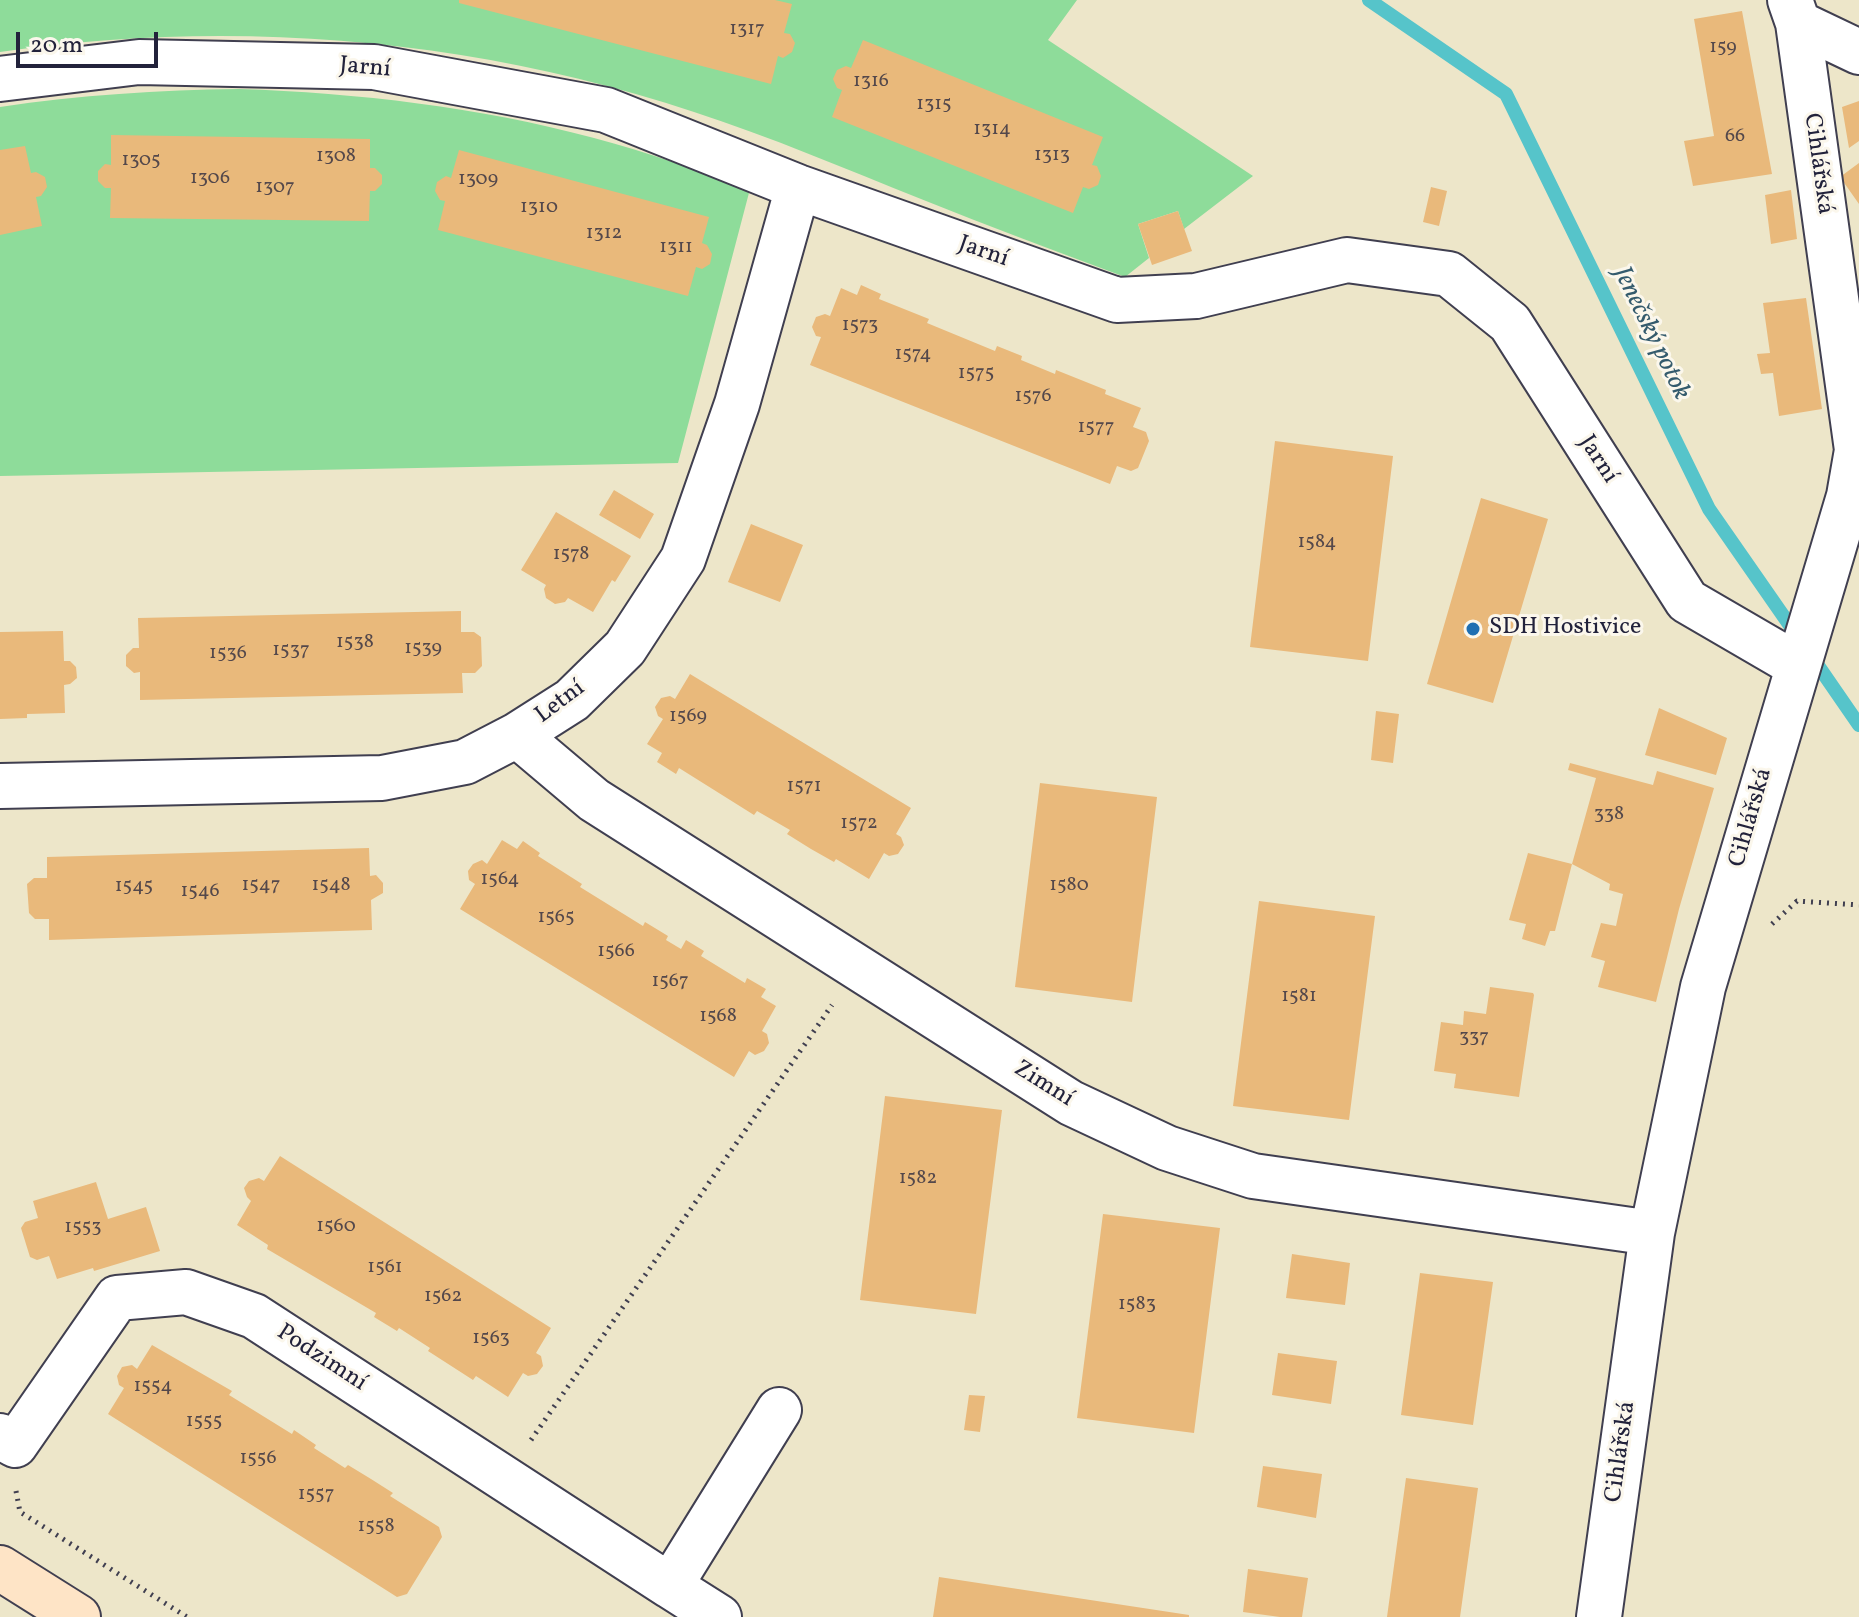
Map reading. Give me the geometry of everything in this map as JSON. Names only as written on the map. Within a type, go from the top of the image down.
[{"type":"main road","points":[[0,1568],[78,1617]]},
{"type":"street","points":[[1794,11],[1859,52]]},
{"type":"street","name":"Cihlářská","points":[[1599,1617],[1652,1233],[1703,987],[1814,609],[1847,551],[1854,500],[1857,450],[1794,11]]},
{"type":"street","name":"Jarní","points":[[0,79],[139,62],[374,67],[606,110],[798,187],[1117,300],[1196,296],[1347,260],[1449,274],[1510,323],[1687,601],[1798,663]]},
{"type":"street","name":"Letní","points":[[0,786],[382,778],[465,762],[517,735],[572,700],[625,648],[683,559],[737,404],[798,187]]},
{"type":"street","name":"Zimní","points":[[517,735],[594,800],[858,968],[1071,1103],[1167,1148],[1253,1176],[1652,1233]]},
{"type":"street","name":"Podzimní","points":[[7,1440],[117,1298],[186,1292],[254,1316],[719,1617]]},
{"type":"street","points":[[670,1586],[779,1410]]},
{"type":"path","points":[[1762,934],[1797,901],[1859,905]]},
{"type":"path","points":[[505,1477],[858,968]]},
{"type":"path","points":[[7,1440],[20,1512],[187,1617]]},
{"type":"green space","points":[[0,0],[1077,0],[1048,40],[1253,176],[1184,229],[1178,211],[1138,224],[1149,258],[1125,277],[751,132],[610,87],[525,67],[438,52],[351,42],[263,37],[175,37],[87,42],[0,52]]},
{"type":"green space","points":[[239,89],[373,98],[507,118],[614,143],[750,189],[678,463],[0,476],[0,107],[119,94]]},
{"type":"building","points":[[459,0],[775,0],[792,4],[784,33],[790,34],[795,43],[792,52],[783,58],[778,56],[771,84],[459,3]]},
{"type":"building","points":[[1742,11],[1772,174],[1693,186],[1684,141],[1714,136],[1694,19]]},
{"type":"building","points":[[863,40],[1103,137],[1092,165],[1097,166],[1101,176],[1098,185],[1089,189],[1083,187],[1073,213],[832,117],[842,90],[837,88],[833,79],[837,70],[846,66],[851,68]]},
{"type":"building","points":[[1859,101],[1859,141],[1849,148],[1842,107]]},
{"type":"building","points":[[111,135],[370,139],[370,168],[375,168],[382,175],[382,184],[375,191],[370,191],[369,221],[110,218],[111,188],[105,188],[98,181],[98,171],[105,164],[111,165]]},
{"type":"building","points":[[25,146],[31,173],[45,177],[47,187],[41,196],[36,197],[42,226],[0,235],[0,150]]},
{"type":"building","points":[[459,150],[709,217],[702,243],[712,254],[710,264],[702,269],[696,267],[688,296],[438,230],[445,201],[440,200],[435,191],[437,182],[446,176],[451,178]]},
{"type":"building","points":[[1859,163],[1859,204],[1840,177]]},
{"type":"building","points":[[1431,187],[1447,191],[1439,226],[1423,222]]},
{"type":"building","points":[[1791,190],[1797,239],[1771,244],[1765,195]]},
{"type":"building","points":[[1178,211],[1192,251],[1152,265],[1138,224]]},
{"type":"building","points":[[861,285],[881,294],[879,299],[929,319],[927,323],[995,351],[997,346],[1022,356],[1021,360],[1106,390],[1105,394],[1141,408],[1133,427],[1146,432],[1149,441],[1138,468],[1131,471],[1117,466],[1110,484],[810,365],[821,337],[816,336],[812,327],[816,317],[830,316],[841,288],[857,295]]},
{"type":"building","points":[[1806,298],[1822,409],[1779,416],[1773,373],[1761,374],[1757,354],[1770,353],[1763,303]]},
{"type":"building","points":[[1275,441],[1393,456],[1368,661],[1250,647]]},
{"type":"building","points":[[614,490],[654,514],[640,539],[599,515]]},
{"type":"building","points":[[1481,498],[1548,519],[1493,703],[1427,684]]},
{"type":"building","points":[[556,512],[631,556],[593,612],[568,598],[555,604],[546,598],[546,585],[521,570]]},
{"type":"building","points":[[751,524],[803,545],[780,602],[728,582]]},
{"type":"building","points":[[461,611],[461,632],[474,632],[481,637],[482,666],[475,673],[462,673],[463,693],[140,700],[140,672],[134,673],[126,666],[126,655],[133,648],[139,648],[138,618]]},
{"type":"building","points":[[63,631],[64,661],[70,661],[76,667],[77,678],[64,685],[65,713],[27,714],[27,718],[0,719],[0,632]]},
{"type":"building","points":[[690,674],[911,808],[896,834],[904,845],[898,854],[889,856],[884,853],[869,879],[836,859],[834,862],[811,849],[787,834],[790,830],[757,811],[754,815],[679,768],[676,774],[657,762],[662,753],[647,744],[663,719],[658,716],[655,707],[661,698],[670,696],[675,699]]},
{"type":"building","points":[[1659,708],[1727,738],[1716,775],[1645,755]]},
{"type":"building","points":[[1376,711],[1399,714],[1393,763],[1371,760]]},
{"type":"building","points":[[1570,763],[1653,785],[1657,771],[1714,788],[1656,1002],[1598,987],[1605,961],[1591,957],[1601,923],[1616,926],[1623,894],[1609,890],[1610,884],[1572,864],[1596,778],[1568,770]]},
{"type":"building","points":[[1040,783],[1157,797],[1132,1002],[1015,987]]},
{"type":"building","points":[[502,840],[517,849],[523,841],[540,853],[538,856],[582,884],[580,887],[643,926],[645,922],[668,936],[666,940],[681,949],[686,940],[704,951],[701,956],[745,983],[747,978],[766,989],[761,997],[776,1006],[762,1031],[767,1034],[769,1043],[764,1051],[755,1055],[749,1051],[734,1077],[460,909],[475,884],[469,880],[468,871],[473,864],[482,860],[487,864]]},
{"type":"building","points":[[369,848],[370,876],[376,875],[383,883],[383,893],[371,900],[372,930],[49,940],[49,919],[35,919],[29,913],[27,884],[34,878],[47,878],[47,857]]},
{"type":"building","points":[[1528,853],[1572,864],[1555,931],[1550,931],[1545,946],[1522,939],[1526,924],[1509,920]]},
{"type":"building","points":[[1259,901],[1375,916],[1349,1120],[1233,1106]]},
{"type":"building","points":[[1490,987],[1534,995],[1519,1097],[1454,1088],[1456,1074],[1434,1071],[1441,1022],[1463,1025],[1464,1011],[1486,1014]]},
{"type":"building","points":[[885,1096],[1002,1110],[976,1314],[860,1300]]},
{"type":"building","points":[[280,1156],[551,1328],[536,1353],[541,1356],[543,1366],[537,1374],[528,1376],[523,1373],[508,1397],[476,1376],[473,1380],[399,1328],[397,1331],[374,1317],[376,1313],[267,1249],[268,1245],[237,1225],[251,1201],[244,1188],[249,1181],[259,1178],[264,1181]]},
{"type":"building","points":[[96,1182],[108,1219],[146,1207],[160,1251],[57,1279],[49,1256],[37,1260],[30,1257],[21,1228],[25,1222],[38,1218],[33,1201]]},
{"type":"building","points":[[1103,1214],[1220,1228],[1194,1433],[1077,1418]]},
{"type":"building","points":[[1292,1254],[1350,1263],[1345,1305],[1286,1298]]},
{"type":"building","points":[[1420,1273],[1493,1282],[1473,1425],[1401,1415]]},
{"type":"building","points":[[152,1345],[232,1391],[229,1395],[292,1434],[294,1430],[316,1445],[314,1448],[345,1468],[348,1465],[371,1479],[393,1493],[390,1496],[439,1527],[442,1537],[407,1594],[397,1597],[108,1414],[124,1388],[119,1385],[117,1376],[122,1367],[132,1365],[137,1369]]},
{"type":"building","points":[[1278,1353],[1337,1361],[1331,1404],[1272,1395]]},
{"type":"building","points":[[969,1395],[985,1396],[980,1432],[964,1430]]},
{"type":"building","points":[[1263,1466],[1322,1474],[1316,1518],[1257,1507]]},
{"type":"building","points":[[1406,1478],[1478,1488],[1460,1617],[1387,1617]]},
{"type":"building","points":[[1248,1569],[1308,1578],[1302,1617],[1243,1612]]},
{"type":"building","points":[[939,1577],[1189,1615],[1189,1617],[933,1617]]},
{"type":"waterway","name":"Jenečský potok","points":[[1369,0],[1506,94],[1709,509],[1798,637]]},
{"type":"waterway","name":"Jenečský potok","points":[[1810,654],[1859,725]]},
{"type":"place","name":"SDH Hostivice","points":[[1473,629]]}]
